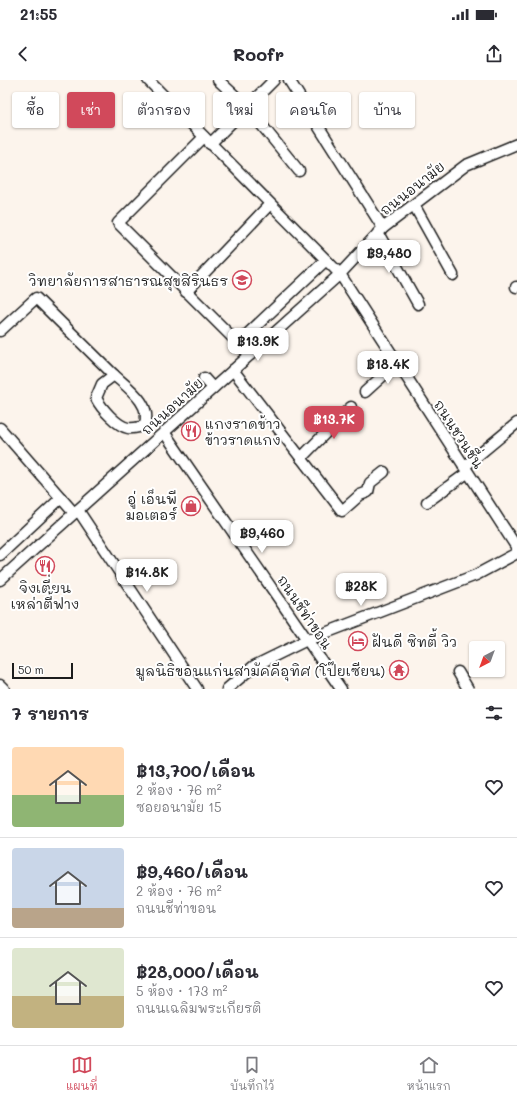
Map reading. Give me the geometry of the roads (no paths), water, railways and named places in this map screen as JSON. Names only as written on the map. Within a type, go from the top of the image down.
[{"type":"street","name":"ถนนชวนชื่น","points":[[148,80],[340,274],[465,470],[517,548]]},
{"type":"street","points":[[218,80],[231,92]]},
{"type":"street","points":[[262,92],[274,80]]},
{"type":"street","points":[[289,80],[381,231],[418,304]]},
{"type":"street","points":[[222,128],[118,223],[250,355]]},
{"type":"street","points":[[264,128],[299,171]]},
{"type":"street","name":"ถนนอนามัย","points":[[0,580],[340,274],[381,231],[466,165],[517,144]]},
{"type":"street","points":[[186,292],[270,204]]},
{"type":"street","points":[[414,205],[454,275]]},
{"type":"street","points":[[238,343],[326,260]]},
{"type":"street","points":[[0,331],[36,298],[114,375],[143,404],[146,414],[144,426],[129,428],[121,426],[96,398],[100,387],[114,375]]},
{"type":"street","points":[[286,299],[300,310]]},
{"type":"street","points":[[265,318],[277,331]]},
{"type":"street","points":[[365,392],[397,363]]},
{"type":"street","points":[[234,370],[342,512],[360,495],[368,492],[370,483],[384,472]]},
{"type":"street","points":[[204,378],[213,388]]},
{"type":"street","points":[[301,458],[351,407]]},
{"type":"street","points":[[427,502],[517,423]]},
{"type":"street","name":"ถนนชีท่าขอน","points":[[144,426],[160,435],[341,689]]},
{"type":"street","points":[[0,428],[61,498],[76,511],[197,689]]},
{"type":"street","points":[[0,555],[61,498]]},
{"type":"street","points":[[227,689],[254,666],[307,640],[476,575],[517,553]]},
{"type":"street","points":[[458,672],[468,689]]},
{"type":"street","points":[[0,685],[4,689]]},
{"type":"place","name":"วิทยาลัยการสาธารณสุขสิรินธร","points":[[242,280]]},
{"type":"place","name":"แกงราดข้าว ข้าวราดแกง","points":[[191,431]]},
{"type":"place","name":"อู่ เอ็นพี มอเตอร์","points":[[191,506]]},
{"type":"place","name":"จิงเตี่ยน เหล่าตี้ฟาง","points":[[45,566]]},
{"type":"place","name":"ฝันดี ซิทตี้ วิว","points":[[358,641]]},
{"type":"place","name":"มูลนิธิขอนแก่นสามัคคีอุทิศ (โป๊ยเซียน)","points":[[399,670]]}]
